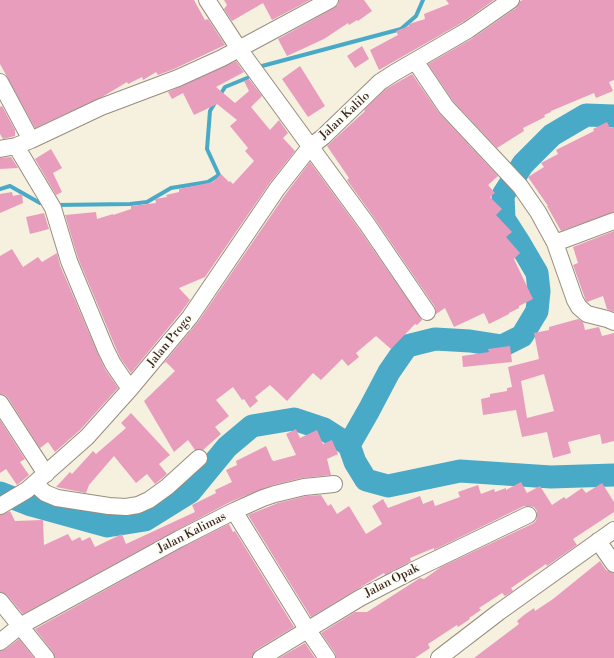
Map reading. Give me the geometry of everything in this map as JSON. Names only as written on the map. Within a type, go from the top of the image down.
[{"type":"street","name":"Jalan Kalilo","points":[[206,0],[310,147],[323,137],[380,82],[468,30],[511,0]]},
{"type":"street","points":[[0,149],[16,146],[101,107],[178,78],[222,58],[330,0]]},
{"type":"street","points":[[415,61],[446,107],[520,186],[544,222],[555,243],[575,300],[579,307],[587,314],[614,322]]},
{"type":"street","points":[[0,82],[31,140]]},
{"type":"street","points":[[16,146],[53,208],[69,261],[106,350],[113,364],[130,389]]},
{"type":"street","points":[[310,147],[367,224],[427,312]]},
{"type":"street","name":"Jalan Progo","points":[[0,506],[36,483],[87,437],[130,389],[190,316],[277,189],[310,147]]},
{"type":"street","points":[[555,243],[614,221]]},
{"type":"street","points":[[0,403],[36,483],[44,493],[57,498],[109,506],[126,507],[138,505],[149,500],[167,487],[199,458]]},
{"type":"street","points":[[234,511],[275,494],[304,487],[334,484]]},
{"type":"street","name":"Jalan Kalimas","points":[[0,642],[20,626],[179,539],[234,511],[307,629],[327,658]]},
{"type":"street","name":"Jalan Opak","points":[[261,658],[307,629],[388,583],[528,515]]},
{"type":"street","points":[[439,658],[499,612],[614,530]]},
{"type":"street","points":[[598,541],[614,564]]},
{"type":"street","points":[[0,601],[46,658]]},
{"type":"building","points":[[0,0],[194,0],[205,20],[208,19],[225,45],[174,69],[158,75],[156,72],[143,80],[142,77],[128,84],[127,82],[102,97],[35,128],[0,64]]},
{"type":"building","points":[[224,0],[310,0],[272,20],[263,3],[232,21],[224,9],[227,5]]},
{"type":"building","points":[[339,0],[364,0],[372,11],[358,21],[357,20],[349,25],[348,23],[324,39],[287,56],[278,39],[334,8],[338,5]]},
{"type":"building","points":[[446,0],[494,0],[463,22],[379,70],[370,50],[398,35],[396,31],[409,26],[409,24],[425,19],[424,14],[449,4]]},
{"type":"building","points":[[614,0],[614,80],[609,82],[613,91],[596,98],[594,93],[551,111],[544,115],[545,117],[523,128],[524,131],[497,148],[453,101],[428,64],[473,38],[516,8],[520,1]]},
{"type":"building","points":[[362,46],[369,59],[355,68],[347,56]]},
{"type":"building","points":[[236,61],[244,72],[216,87],[235,103],[249,91],[244,81],[249,79],[262,96],[251,107],[270,130],[279,120],[288,133],[283,138],[295,151],[269,184],[205,277],[179,288],[190,300],[131,373],[121,359],[115,346],[78,258],[65,215],[96,212],[97,219],[113,215],[131,209],[131,206],[156,203],[155,199],[167,197],[166,195],[179,192],[179,189],[213,182],[221,174],[233,184],[254,161],[245,151],[248,148],[230,126],[237,120],[217,104],[194,115],[183,93],[172,99],[168,92]]},
{"type":"building","points":[[300,66],[325,106],[308,117],[282,79]]},
{"type":"building","points":[[412,74],[439,113],[498,176],[488,185],[495,193],[490,197],[502,209],[496,215],[512,232],[506,237],[520,253],[514,259],[533,299],[489,324],[484,313],[454,327],[445,308],[436,314],[435,307],[347,180],[349,178],[327,146],[365,111],[364,110],[386,89]]},
{"type":"building","points":[[2,106],[15,130],[15,136],[3,139],[0,134],[0,107]]},
{"type":"building","points":[[607,122],[610,128],[614,127],[614,212],[561,231],[548,206],[528,177],[544,167],[541,163],[558,154],[556,150],[594,131],[593,129]]},
{"type":"building","points":[[51,149],[62,168],[53,173],[62,192],[56,195],[35,159]]},
{"type":"building","points":[[11,157],[18,168],[0,169],[0,158]]},
{"type":"building","points":[[310,162],[359,229],[422,320],[417,325],[415,324],[391,349],[376,336],[356,353],[359,357],[348,366],[342,359],[321,380],[313,373],[287,401],[270,385],[255,397],[258,401],[250,408],[233,387],[216,400],[229,416],[215,427],[221,434],[203,450],[195,450],[188,440],[174,452],[144,401],[175,371],[166,362],[163,364],[198,322],[285,195]]},
{"type":"building","points":[[12,192],[13,196],[22,194],[23,203],[0,213],[0,194]]},
{"type":"building","points":[[44,213],[49,229],[30,234],[26,217]]},
{"type":"building","points":[[614,231],[614,312],[607,309],[603,296],[587,302],[586,301],[573,265],[578,263],[573,247]]},
{"type":"building","points":[[12,249],[23,267],[38,257],[42,262],[57,253],[60,265],[98,354],[105,369],[118,388],[80,430],[55,452],[48,442],[40,448],[8,398],[5,395],[0,394],[0,256]]},
{"type":"building","points":[[578,319],[583,322],[585,330],[599,327],[602,336],[614,333],[614,441],[602,444],[600,434],[568,442],[571,453],[553,458],[547,432],[522,437],[516,410],[483,415],[481,399],[490,397],[490,394],[507,391],[507,388],[512,387],[508,367],[539,359],[534,333],[549,330],[549,327]],"holes":[[[544,374],[554,411],[527,418],[521,381]]]},
{"type":"building","points":[[510,346],[512,362],[463,367],[462,356],[489,352],[488,349]]},
{"type":"building","points":[[131,413],[170,455],[159,464],[167,474],[155,484],[147,474],[136,483],[114,456],[89,485],[86,493],[56,487],[70,472],[72,474],[93,451],[96,454],[126,428],[121,423]]},
{"type":"building","points":[[0,420],[25,459],[20,462],[29,475],[17,485],[6,469],[0,473]]},
{"type":"building","points":[[296,429],[300,438],[317,430],[323,444],[332,440],[338,454],[327,459],[331,475],[302,478],[273,485],[230,502],[23,614],[7,595],[0,592],[0,515],[10,511],[15,521],[43,520],[44,545],[68,534],[72,541],[80,537],[82,541],[90,537],[95,547],[122,534],[126,544],[195,512],[192,505],[216,493],[215,490],[232,482],[226,470],[237,465],[236,461],[266,446],[272,460],[274,461],[296,455],[286,434]]},
{"type":"building","points":[[521,482],[527,493],[540,486],[552,505],[564,497],[566,499],[582,488],[586,493],[602,483],[614,502],[614,512],[573,539],[577,545],[547,566],[546,564],[511,588],[513,591],[505,596],[502,593],[479,608],[481,610],[469,618],[470,619],[458,627],[457,625],[428,644],[430,648],[415,658],[336,658],[335,653],[321,633],[355,612],[367,612],[420,578],[424,579],[441,567],[532,524],[536,521],[537,516],[537,511],[534,507],[524,506],[434,550],[434,548],[410,558],[411,561],[385,575],[384,573],[311,617],[248,515],[278,503],[306,496],[321,495],[328,506],[331,504],[337,514],[349,506],[366,534],[382,524],[372,506],[383,499],[388,508],[420,496],[423,504],[433,500],[435,506],[460,497],[458,492],[478,485],[481,494],[494,489],[495,492],[506,488],[506,490]]},
{"type":"building","points":[[229,524],[233,532],[235,531],[294,627],[256,650],[252,658],[55,658],[53,652],[35,629],[183,547]]},
{"type":"building","points":[[600,561],[606,570],[614,573],[614,658],[474,658],[519,624],[517,621],[524,615],[534,608],[535,611],[553,599]]},
{"type":"building","points":[[19,639],[34,658],[0,658],[0,651],[6,649]]},
{"type":"building","points":[[305,643],[315,658],[279,658]]},
{"type":"waterway","points":[[262,66],[401,29],[416,16],[423,0]]},
{"type":"waterway","points":[[220,95],[225,87],[247,78]]},
{"type":"waterway","points":[[57,205],[130,204],[147,202],[171,188],[208,182],[219,175],[207,149],[210,111],[216,101]]},
{"type":"waterway","points":[[349,445],[389,372],[407,346],[435,339],[470,341],[502,346],[522,336],[537,311],[539,291],[537,273],[504,219],[503,195],[523,164],[552,135],[586,115],[614,116]]},
{"type":"waterway","points":[[0,189],[10,186],[40,203],[44,203]]},
{"type":"waterway","points":[[0,493],[31,505],[107,526],[145,520],[190,492],[227,447],[252,426],[294,419],[324,429],[349,445],[355,462],[366,480],[388,486],[460,471],[551,477],[614,475]]}]
